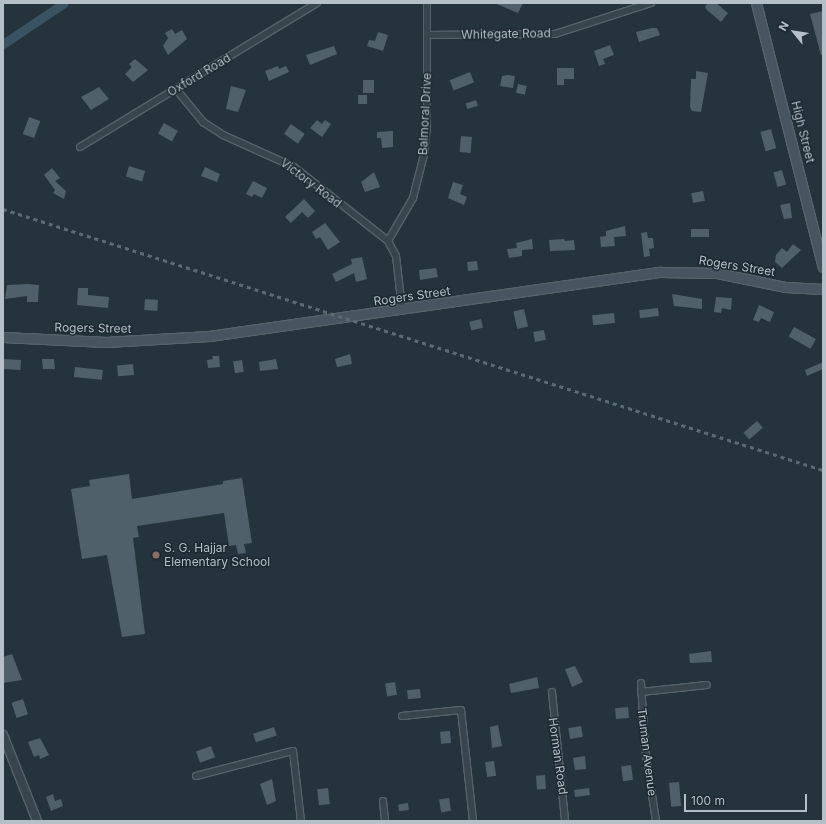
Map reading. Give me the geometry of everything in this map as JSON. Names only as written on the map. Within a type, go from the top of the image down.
[{"type":"main road","name":"High Street","points":[[756,3],[823,267]]},
{"type":"main road","name":"Rogers Street","points":[[3,337],[106,342],[174,339],[255,331],[660,272],[717,273],[785,287],[816,291],[823,289]]},
{"type":"street","name":"Oxford Road","points":[[80,147],[317,3]]},
{"type":"street","name":"Balmoral Drive","points":[[388,241],[408,209],[421,171],[427,125],[427,3]]},
{"type":"street","name":"Whitegate Road","points":[[427,36],[555,34],[651,3]]},
{"type":"street","name":"Victory Road","points":[[176,89],[193,113],[213,129],[294,167],[388,241],[396,256],[402,309]]},
{"type":"street","name":"Truman Avenue","points":[[641,683],[645,749],[656,821]]},
{"type":"street","points":[[641,692],[707,685]]},
{"type":"street","name":"Horman Road","points":[[552,692],[565,821]]},
{"type":"street","points":[[402,716],[461,710],[474,821]]},
{"type":"street","points":[[3,735],[36,821]]},
{"type":"street","points":[[196,776],[293,751],[301,821]]},
{"type":"street","points":[[382,801],[385,821]]},
{"type":"building","points":[[494,3],[523,3],[518,13]]},
{"type":"building","points":[[708,3],[716,3],[728,13],[721,22],[707,10],[705,7]]},
{"type":"building","points":[[823,11],[823,55],[821,55],[810,14]]},
{"type":"building","points":[[657,28],[660,35],[639,42],[636,32]]},
{"type":"building","points":[[172,29],[175,34],[182,30],[187,39],[168,55],[163,46],[168,38],[165,33]]},
{"type":"building","points":[[378,32],[388,35],[383,51],[367,46],[369,40],[375,41]]},
{"type":"building","points":[[610,45],[614,55],[603,59],[605,64],[599,66],[594,51]]},
{"type":"building","points":[[334,46],[337,54],[310,65],[306,55]]},
{"type":"building","points":[[135,59],[148,70],[133,82],[125,74],[132,67],[129,64]]},
{"type":"building","points":[[278,66],[279,69],[286,66],[289,72],[269,81],[265,71]]},
{"type":"building","points":[[557,68],[574,68],[574,79],[564,79],[564,85],[557,85]]},
{"type":"building","points":[[696,71],[708,73],[701,112],[692,111],[690,107],[691,79],[696,79]]},
{"type":"building","points":[[470,72],[474,82],[454,90],[450,80]]},
{"type":"building","points":[[502,76],[515,76],[513,88],[500,86]]},
{"type":"building","points":[[363,80],[374,80],[374,93],[363,93]]},
{"type":"building","points":[[518,84],[527,86],[525,95],[516,93]]},
{"type":"building","points":[[231,86],[246,90],[238,112],[226,109]]},
{"type":"building","points":[[99,87],[109,99],[91,110],[81,97]]},
{"type":"building","points":[[358,95],[367,95],[367,104],[358,104]]},
{"type":"building","points":[[476,100],[478,106],[467,109],[466,103]]},
{"type":"building","points":[[29,117],[40,121],[34,138],[23,134]]},
{"type":"building","points":[[317,120],[322,124],[325,120],[331,124],[322,137],[310,128]]},
{"type":"building","points":[[164,123],[178,131],[172,141],[158,133]]},
{"type":"building","points":[[291,124],[305,134],[298,144],[284,134]]},
{"type":"building","points":[[771,129],[776,148],[766,151],[760,132]]},
{"type":"building","points":[[393,131],[393,147],[382,148],[381,138],[377,138],[377,132]]},
{"type":"building","points":[[461,136],[472,137],[471,153],[460,152]]},
{"type":"building","points":[[129,166],[145,171],[142,181],[126,177]]},
{"type":"building","points":[[205,167],[220,174],[217,182],[201,176]]},
{"type":"building","points":[[52,168],[60,178],[55,181],[66,191],[64,199],[53,193],[55,190],[44,175]]},
{"type":"building","points":[[782,170],[786,184],[777,187],[773,172]]},
{"type":"building","points":[[374,172],[380,187],[365,192],[361,182]]},
{"type":"building","points":[[253,181],[267,188],[262,198],[254,194],[252,197],[246,194]]},
{"type":"building","points":[[453,182],[463,185],[460,194],[467,197],[464,205],[448,198]]},
{"type":"building","points":[[703,191],[705,201],[693,203],[691,193]]},
{"type":"building","points":[[304,199],[315,211],[308,218],[302,212],[291,223],[285,217]]},
{"type":"building","points":[[790,203],[792,218],[784,219],[780,205]]},
{"type":"building","points":[[325,223],[340,242],[328,250],[320,237],[316,239],[312,232]]},
{"type":"building","points":[[625,226],[626,236],[614,237],[615,246],[601,247],[600,237],[606,236],[606,231]]},
{"type":"building","points":[[691,229],[709,229],[709,237],[691,237]]},
{"type":"building","points":[[647,232],[648,238],[653,238],[654,248],[649,249],[650,256],[644,257],[641,233]]},
{"type":"building","points":[[532,239],[533,249],[522,250],[522,256],[509,258],[507,249],[517,248],[516,243]]},
{"type":"building","points":[[564,239],[565,241],[574,240],[575,250],[550,251],[549,240]]},
{"type":"building","points":[[793,244],[801,250],[782,268],[775,262],[776,255],[782,248],[787,252]]},
{"type":"building","points":[[362,257],[367,279],[356,282],[354,273],[336,282],[332,274],[352,264],[351,259]]},
{"type":"building","points":[[477,261],[478,270],[468,271],[467,262]]},
{"type":"building","points":[[436,268],[438,277],[420,280],[419,270]]},
{"type":"building","points":[[7,285],[39,285],[38,302],[27,302],[27,296],[5,299]]},
{"type":"building","points":[[78,288],[88,288],[88,295],[109,297],[108,308],[77,305]]},
{"type":"building","points":[[672,294],[702,299],[702,309],[674,306]]},
{"type":"building","points":[[716,297],[732,298],[731,310],[722,308],[721,313],[714,312]]},
{"type":"building","points":[[145,299],[158,300],[157,311],[144,310]]},
{"type":"building","points":[[759,305],[774,312],[770,322],[761,318],[759,322],[753,320]]},
{"type":"building","points":[[658,308],[659,316],[640,318],[639,310]]},
{"type":"building","points":[[524,309],[528,327],[517,329],[513,311]]},
{"type":"building","points":[[614,313],[615,323],[593,325],[592,315]]},
{"type":"building","points":[[481,319],[483,328],[471,330],[469,322]]},
{"type":"building","points":[[794,327],[816,339],[811,349],[789,337]]},
{"type":"building","points":[[544,330],[546,340],[535,342],[533,332]]},
{"type":"building","points":[[350,354],[352,364],[337,367],[335,359]]},
{"type":"building","points":[[212,356],[219,356],[220,367],[208,368],[207,360],[213,359]]},
{"type":"building","points":[[3,359],[21,360],[20,370],[3,369]]},
{"type":"building","points":[[42,359],[54,359],[55,369],[43,369]]},
{"type":"building","points":[[276,359],[278,369],[260,371],[259,362]]},
{"type":"building","points":[[242,360],[244,372],[235,373],[233,361]]},
{"type":"building","points":[[823,362],[823,369],[807,376],[805,370]]},
{"type":"building","points":[[133,364],[134,375],[118,376],[117,365]]},
{"type":"building","points":[[75,367],[103,370],[102,380],[74,377]]},
{"type":"building","points":[[757,421],[763,428],[749,440],[743,433]]},
{"type":"building","points":[[129,474],[132,499],[223,484],[223,481],[242,478],[252,543],[244,544],[246,553],[238,554],[236,545],[229,546],[224,513],[137,526],[139,537],[133,538],[145,634],[122,637],[107,555],[82,559],[71,489],[90,486],[89,480]]},
{"type":"building","points":[[711,651],[712,662],[690,663],[689,654]]},
{"type":"building","points":[[12,654],[22,680],[3,683],[3,657]]},
{"type":"building","points":[[575,666],[583,682],[572,687],[565,669]]},
{"type":"building","points":[[537,677],[539,688],[511,693],[509,684]]},
{"type":"building","points":[[395,682],[397,695],[387,696],[385,684]]},
{"type":"building","points":[[420,689],[421,698],[408,699],[407,690]]},
{"type":"building","points":[[23,699],[28,714],[17,718],[12,703]]},
{"type":"building","points":[[628,707],[629,718],[616,719],[615,708]]},
{"type":"building","points":[[498,725],[502,746],[492,748],[490,727]]},
{"type":"building","points":[[581,726],[583,737],[570,739],[568,728]]},
{"type":"building","points":[[274,727],[277,736],[256,742],[253,734]]},
{"type":"building","points":[[450,731],[451,743],[441,744],[440,732]]},
{"type":"building","points":[[40,738],[49,755],[40,759],[39,755],[34,757],[28,742]]},
{"type":"building","points":[[211,746],[215,757],[200,763],[196,751]]},
{"type":"building","points":[[585,756],[586,769],[575,770],[573,758]]},
{"type":"building","points":[[494,761],[496,776],[487,777],[485,762]]},
{"type":"building","points":[[631,765],[633,780],[623,781],[621,766]]},
{"type":"building","points":[[545,775],[546,789],[537,790],[536,776]]},
{"type":"building","points":[[272,779],[276,801],[267,805],[260,784]]},
{"type":"building","points":[[679,782],[681,806],[671,807],[669,783]]},
{"type":"building","points":[[328,788],[330,804],[319,805],[317,789]]},
{"type":"building","points":[[589,788],[590,795],[575,797],[574,790]]},
{"type":"building","points":[[53,794],[55,801],[61,799],[63,806],[51,811],[46,797]]},
{"type":"building","points":[[449,798],[451,811],[441,812],[439,800]]},
{"type":"building","points":[[408,803],[409,810],[399,811],[398,804]]},
{"type":"waterway","points":[[3,44],[64,3]]},
{"type":"railway","points":[[3,209],[823,470]]},
{"type":"place","name":"S. G. Hajjar Elementary School","points":[[156,555]]}]
